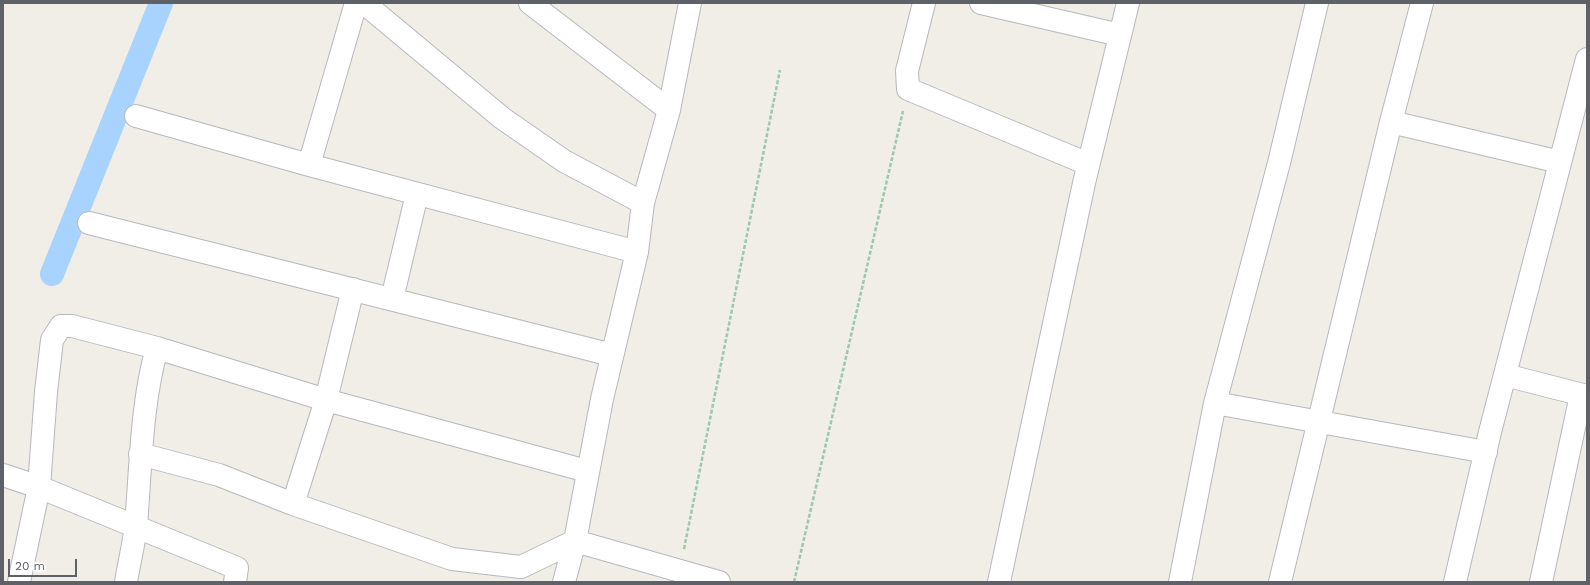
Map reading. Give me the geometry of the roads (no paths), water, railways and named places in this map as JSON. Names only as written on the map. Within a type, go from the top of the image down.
[{"type":"street","points":[[309,165],[356,3]]},
{"type":"street","points":[[364,3],[502,118],[564,161],[643,203]]},
{"type":"street","points":[[530,3],[669,110]]},
{"type":"street","points":[[564,582],[575,541],[587,472],[612,355],[637,252],[643,203],[669,110],[690,3]]},
{"type":"street","points":[[924,3],[907,71],[908,89],[1088,164]]},
{"type":"street","points":[[981,3],[1120,35]]},
{"type":"street","points":[[999,582],[1088,164],[1128,3]]},
{"type":"street","points":[[1180,582],[1216,403],[1277,170],[1317,3]]},
{"type":"street","points":[[1280,582],[1391,122],[1422,3]]},
{"type":"street","points":[[1455,582],[1505,375],[1587,59]]},
{"type":"street","points":[[136,116],[309,165],[637,252]]},
{"type":"street","points":[[1391,122],[1560,162]]},
{"type":"street","points":[[392,300],[417,194]]},
{"type":"street","points":[[89,223],[612,355]]},
{"type":"street","points":[[293,504],[326,400],[353,289]]},
{"type":"street","points":[[19,582],[39,487],[46,392],[52,340],[61,326],[72,326],[157,348],[326,400],[587,472]]},
{"type":"street","points":[[126,582],[136,527],[140,454],[150,374],[157,348]]},
{"type":"street","points":[[1505,375],[1584,395],[1541,582]]},
{"type":"street","points":[[1216,403],[1318,423],[1486,452]]},
{"type":"street","points":[[140,454],[219,475],[293,504],[452,559],[521,567],[575,541],[719,582]]},
{"type":"street","points":[[3,475],[39,487],[237,568],[235,582]]},
{"type":"waterway","points":[[52,274],[161,3]]}]
